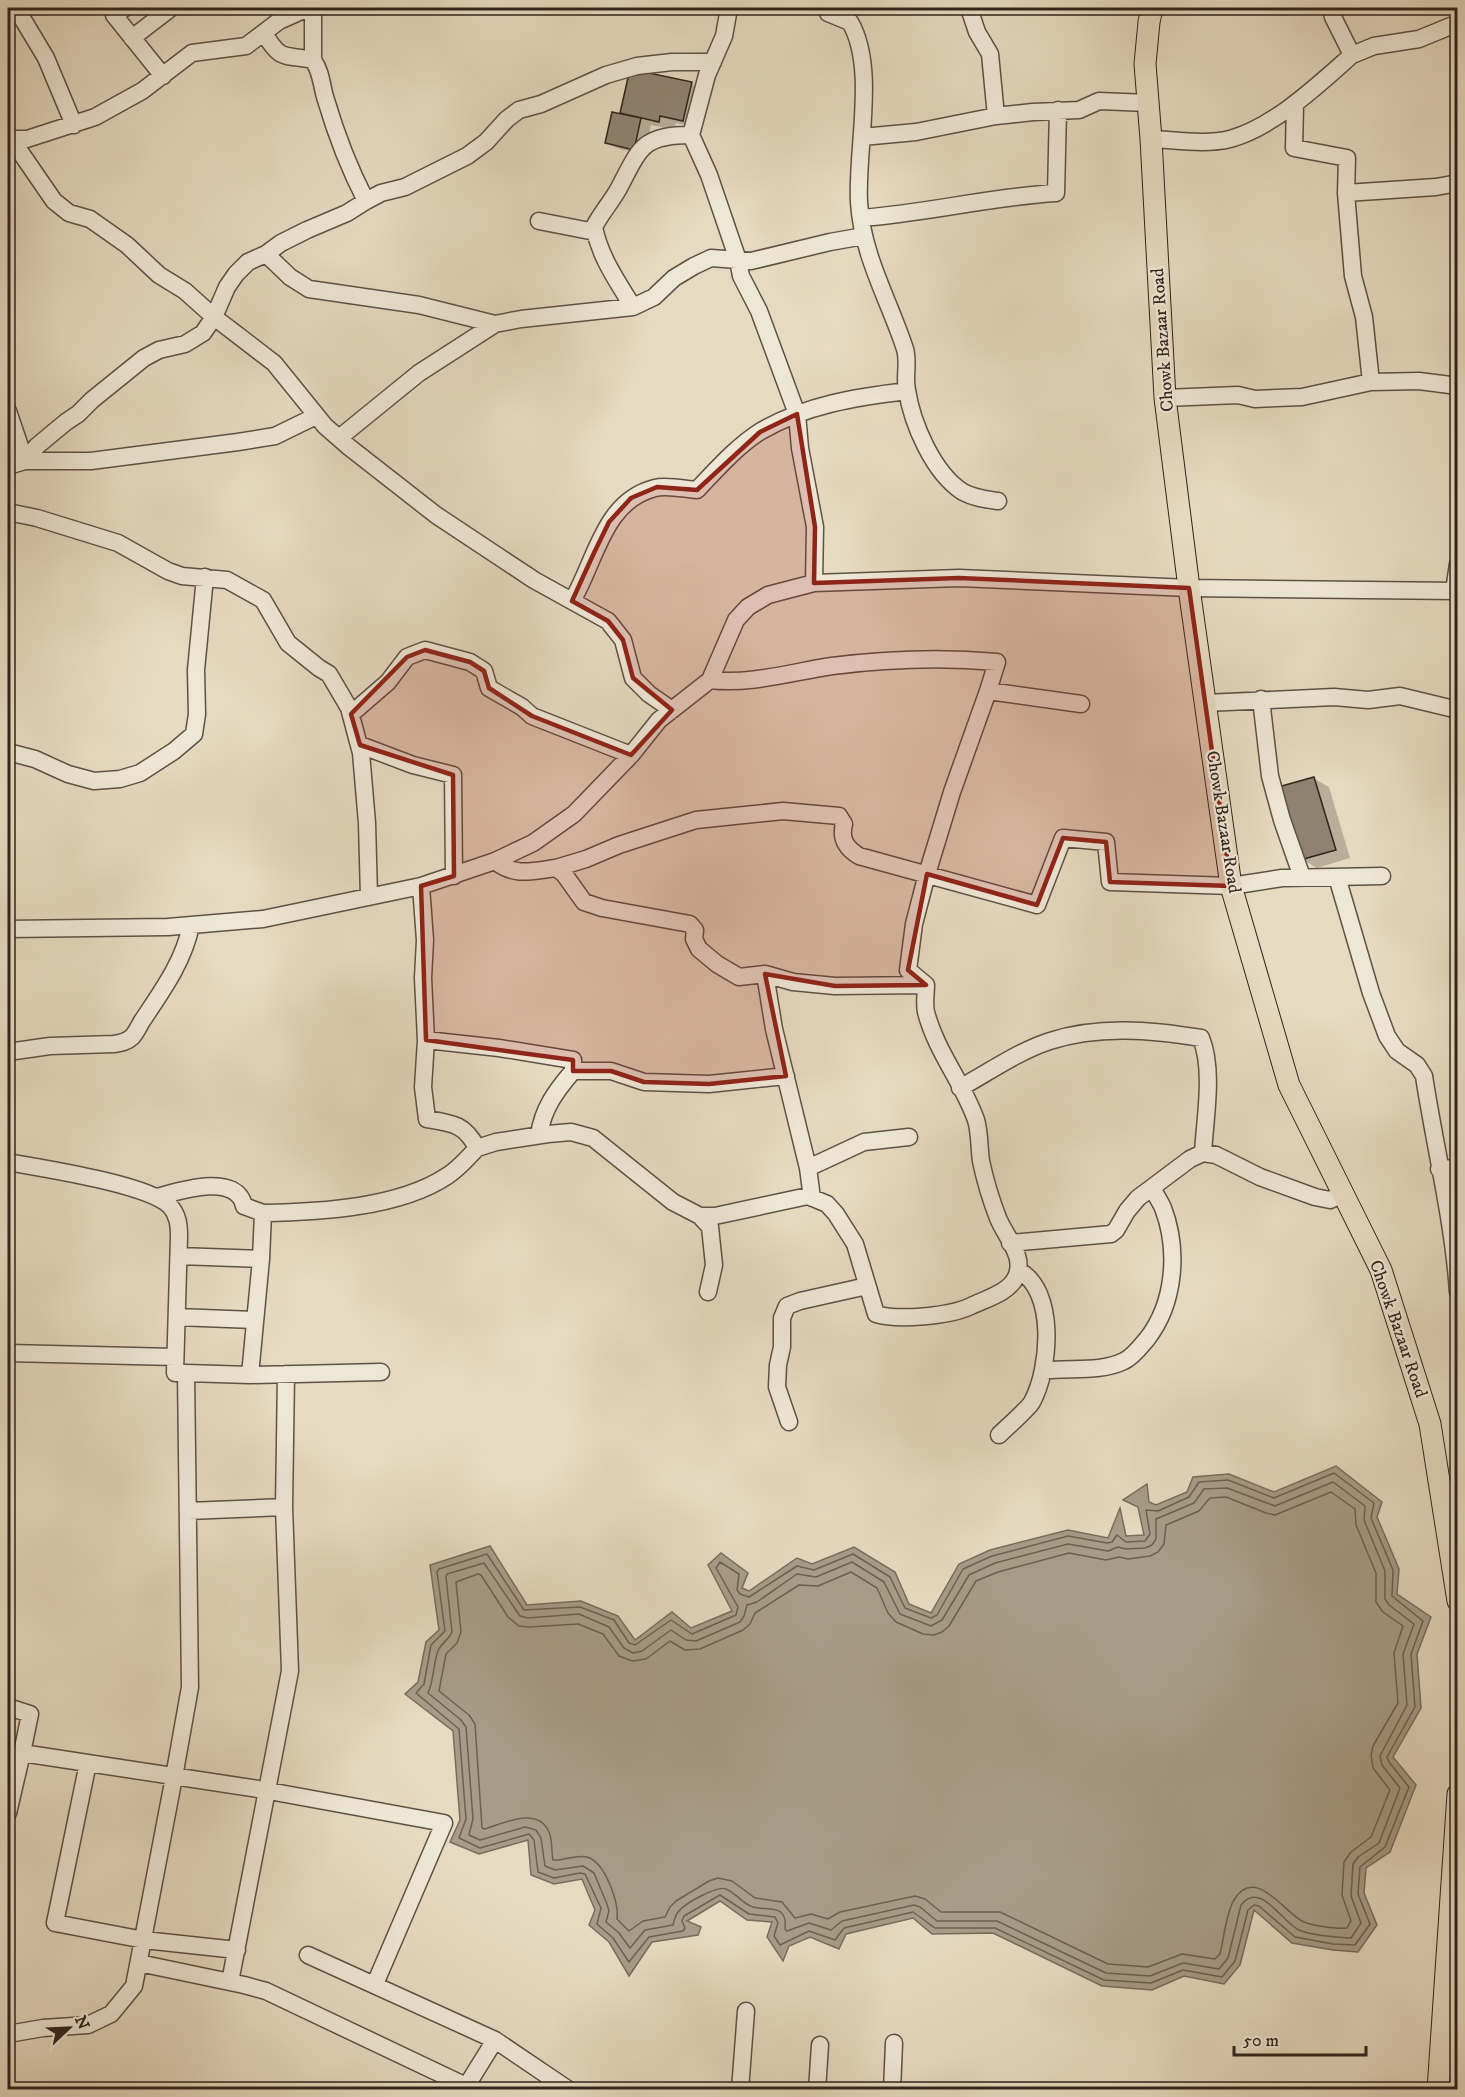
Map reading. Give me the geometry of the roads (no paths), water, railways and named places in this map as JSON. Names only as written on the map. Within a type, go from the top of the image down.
[{"type":"main road","name":"Chowk Bazaar Road","points":[[1152,8],[1145,64],[1165,398],[1231,886],[1288,1085],[1381,1270],[1430,1424],[1458,1601]]},
{"type":"main road","points":[[1438,2090],[1450,2033],[1458,1794]]},
{"type":"street","points":[[16,8],[46,58],[74,125]]},
{"type":"street","points":[[125,8],[114,15],[163,76]]},
{"type":"street","points":[[132,38],[171,8]]},
{"type":"street","points":[[10,140],[27,139],[95,117],[116,107],[163,76],[192,53],[246,46],[279,21],[308,8]]},
{"type":"street","points":[[313,8],[313,60],[320,69],[325,98],[350,169],[366,201]]},
{"type":"street","points":[[729,8],[724,36],[713,62],[691,135],[709,175],[738,260],[741,276],[759,311],[797,414],[800,448],[815,527],[814,583]]},
{"type":"street","points":[[826,8],[828,13],[850,22],[860,45],[863,87],[859,172],[861,218],[867,252],[906,352],[907,391],[920,436],[948,479],[962,491],[975,497],[998,501]]},
{"type":"street","points":[[969,8],[977,32],[990,54],[996,116]]},
{"type":"street","points":[[1331,8],[1333,17],[1352,55]]},
{"type":"street","points":[[1151,139],[1228,139],[1251,131],[1294,104],[1352,55],[1374,46],[1419,39],[1458,23]]},
{"type":"street","points":[[264,33],[272,47],[284,57],[313,60]]},
{"type":"street","points":[[26,461],[37,446],[144,358],[159,350],[185,344],[203,333],[214,317],[227,287],[248,262],[266,254],[281,243],[347,213],[381,193],[414,183],[467,156],[486,142],[507,119],[519,110],[542,104],[606,75],[637,66],[672,62],[713,62]]},
{"type":"street","points":[[862,137],[916,132],[996,116],[1079,110],[1099,101],[1148,104]]},
{"type":"street","points":[[1294,104],[1294,148],[1347,158],[1346,193],[1353,276],[1364,317],[1371,382]]},
{"type":"street","points":[[861,218],[907,214],[1017,195],[1056,192],[1058,111]]},
{"type":"street","points":[[633,307],[611,273],[594,227],[618,190],[632,161],[651,140],[668,135],[691,135]]},
{"type":"street","points":[[10,140],[54,201],[69,213],[90,219],[127,244],[159,275],[185,291],[214,317],[274,363],[316,416],[339,438],[436,516],[534,580],[608,621],[622,640],[633,678],[649,694],[672,710]]},
{"type":"street","points":[[1346,193],[1436,188],[1458,183]]},
{"type":"street","points":[[539,221],[595,232]]},
{"type":"street","points":[[339,438],[386,398],[495,324],[633,307],[654,297],[674,278],[711,258],[752,261],[864,236]]},
{"type":"street","points":[[266,254],[290,277],[309,289],[419,305],[495,324]]},
{"type":"street","points":[[1165,398],[1238,395],[1255,399],[1302,397],[1371,382],[1419,381],[1458,386]]},
{"type":"street","points":[[573,601],[584,582],[593,555],[609,522],[631,498],[657,487],[697,490],[733,454],[760,432],[797,414],[828,403],[907,391]]},
{"type":"street","points":[[8,411],[26,461]]},
{"type":"street","points":[[8,465],[26,461],[91,461],[275,436],[316,416]]},
{"type":"street","points":[[8,512],[37,518],[118,543],[168,571],[182,576],[227,580],[263,600],[288,643],[329,674],[339,688],[351,714],[360,746],[367,823],[369,897]]},
{"type":"street","points":[[8,929],[168,927],[263,919],[421,886],[495,861],[533,843],[574,814],[632,754],[659,720],[710,680],[736,620],[748,607],[768,595],[814,583],[959,578],[1189,588],[1456,591],[1458,564]]},
{"type":"street","points":[[8,752],[34,759],[68,774],[94,780],[120,779],[140,773],[174,751],[194,734],[197,714],[196,670],[205,578]]},
{"type":"street","points":[[351,714],[388,682],[406,657],[425,650],[470,662],[484,671],[489,688],[522,707],[532,716],[632,754]]},
{"type":"street","points":[[700,1216],[716,1216],[808,1196],[827,1204],[849,1232],[855,1244],[876,1314],[886,1317],[904,1318],[964,1309],[1008,1288],[1018,1270],[1017,1254],[997,1216],[990,1194],[981,1161],[976,1122],[944,1058],[926,1011],[926,985],[909,970],[914,924],[927,874],[952,792],[997,662],[912,658],[834,666],[729,682],[710,680]]},
{"type":"street","points":[[988,691],[1081,704]]},
{"type":"street","points":[[1205,703],[1334,697],[1368,700],[1400,696],[1458,710]]},
{"type":"street","points":[[1261,699],[1270,776],[1282,820],[1302,877]]},
{"type":"street","points":[[360,746],[413,765],[453,776],[454,876]]},
{"type":"street","points":[[495,861],[510,871],[530,872],[586,859],[619,845],[696,820],[783,811],[839,816],[844,824],[842,832],[844,841],[850,851],[873,861],[1037,905],[1063,838],[1106,842],[1110,882],[1231,886],[1302,877],[1382,876]]},
{"type":"street","points":[[556,867],[564,874],[584,902],[602,908],[690,924],[695,930],[694,939],[699,949],[717,964],[739,977],[765,974],[793,982],[835,986],[926,985]]},
{"type":"street","points":[[1337,877],[1371,993],[1387,1036],[1397,1052],[1417,1065],[1424,1076],[1449,1213],[1458,1292]]},
{"type":"street","points":[[421,886],[425,940],[423,978],[426,1040],[423,1087],[427,1119],[454,1124],[470,1135],[477,1148]]},
{"type":"street","points":[[8,1052],[50,1046],[114,1044],[133,1037],[180,958],[188,940],[191,925]]},
{"type":"street","points":[[765,974],[774,1029],[808,1168],[812,1198]]},
{"type":"street","points":[[960,1088],[1017,1056],[1050,1041],[1076,1035],[1120,1030],[1161,1031],[1201,1038],[1205,1049],[1207,1075],[1203,1153]]},
{"type":"street","points":[[426,1040],[499,1048],[573,1060],[573,1071],[549,1102],[543,1115],[539,1135]]},
{"type":"street","points":[[573,1071],[611,1071],[644,1082],[710,1084],[786,1076]]},
{"type":"street","points":[[157,1197],[200,1187],[218,1187],[234,1191],[242,1197],[244,1206],[263,1213],[316,1212],[376,1203],[419,1190],[446,1177],[477,1148],[496,1142],[572,1132],[593,1138],[672,1202],[700,1216],[710,1227],[714,1265],[708,1292]]},
{"type":"street","points":[[808,1168],[864,1142],[909,1137]]},
{"type":"street","points":[[1010,1243],[1111,1234],[1138,1198],[1190,1159],[1203,1153],[1216,1155],[1260,1177],[1315,1197],[1330,1200],[1342,1194]]},
{"type":"street","points":[[8,1162],[98,1180],[157,1197],[170,1207],[178,1220],[175,1373],[250,1375],[381,1372]]},
{"type":"street","points":[[1439,1168],[1458,1168]]},
{"type":"street","points":[[1043,1371],[1112,1366],[1128,1360],[1155,1327],[1164,1308],[1172,1272],[1170,1239],[1163,1208],[1152,1188]]},
{"type":"street","points":[[250,1375],[263,1213]]},
{"type":"street","points":[[179,1256],[261,1259]]},
{"type":"street","points":[[999,1435],[1031,1404],[1046,1357],[1045,1320],[1038,1290],[1027,1274],[1018,1270]]},
{"type":"street","points":[[789,1422],[777,1387],[782,1347],[782,1318],[787,1306],[867,1286]]},
{"type":"street","points":[[177,1317],[254,1320]]},
{"type":"street","points":[[8,1353],[175,1357]]},
{"type":"street","points":[[8,2034],[43,2028],[88,2025],[111,2014],[134,1986],[190,1687],[186,1374]]},
{"type":"street","points":[[230,1982],[290,1671],[284,1507],[286,1374]]},
{"type":"street","points":[[188,1511],[284,1507]]},
{"type":"street","points":[[8,1707],[30,1714],[8,1813]]},
{"type":"street","points":[[22,1753],[267,1791],[444,1823],[375,1984]]},
{"type":"street","points":[[88,1763],[55,1923],[144,1940],[237,1950]]},
{"type":"street","points":[[308,1954],[495,2040],[569,2090]]},
{"type":"street","points":[[139,1963],[266,1991],[465,2088],[495,2040]]},
{"type":"street","points":[[740,2090],[746,2011]]},
{"type":"street","points":[[892,2090],[894,2043]]},
{"type":"street","points":[[817,2090],[820,2045]]},
{"type":"water","points":[[1336,1466],[1382,1502],[1377,1517],[1399,1569],[1397,1594],[1431,1617],[1417,1654],[1421,1708],[1393,1757],[1416,1785],[1390,1852],[1366,1868],[1364,1893],[1377,1925],[1358,1952],[1292,1943],[1254,1910],[1240,1965],[1224,1984],[1184,1976],[1152,1990],[1102,1986],[993,1933],[932,1934],[913,1918],[846,1934],[839,1949],[810,1937],[789,1946],[783,1961],[767,1937],[772,1922],[747,1920],[720,1901],[687,1921],[701,1927],[698,1935],[652,1942],[629,1976],[609,1942],[589,1925],[595,1910],[582,1879],[554,1884],[531,1875],[528,1840],[479,1854],[450,1842],[460,1820],[453,1731],[405,1694],[418,1682],[426,1642],[439,1630],[430,1565],[490,1546],[527,1605],[581,1601],[618,1616],[635,1640],[672,1612],[691,1628],[732,1611],[708,1565],[721,1553],[748,1573],[742,1588],[749,1591],[797,1558],[812,1564],[854,1547],[895,1572],[909,1604],[931,1613],[959,1564],[990,1550],[1068,1530],[1108,1538],[1120,1508],[1126,1536],[1144,1535],[1138,1507],[1123,1500],[1147,1484],[1149,1502],[1156,1505],[1187,1492],[1193,1477],[1229,1474],[1274,1492]]}]
